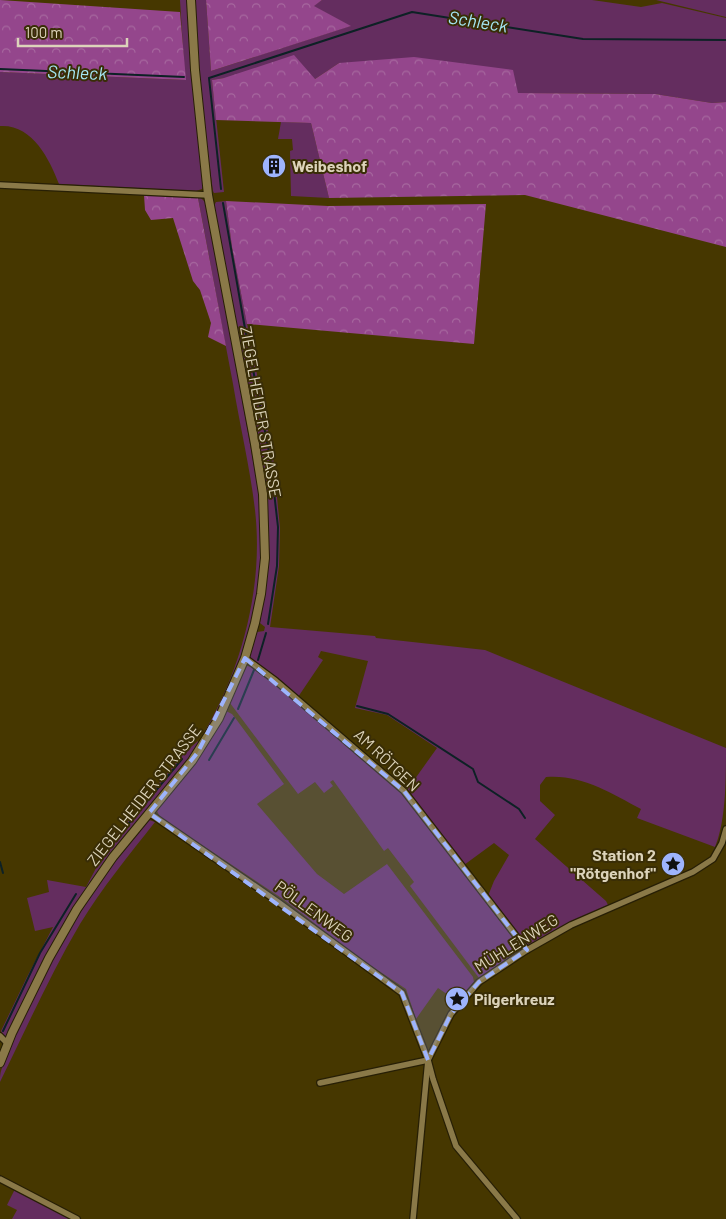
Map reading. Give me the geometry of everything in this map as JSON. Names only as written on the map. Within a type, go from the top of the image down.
[{"type":"street","name":"ZIEGELHEIDER STRASSE","points":[[0,1064],[49,958],[77,909],[113,857],[192,761],[209,735],[226,704],[245,658],[261,594],[265,558],[264,513],[255,444],[208,195],[195,73],[191,0]]},
{"type":"street","points":[[0,184],[208,195]]},
{"type":"street","name":"AM RÖTGEN","points":[[245,658],[276,680],[404,791],[527,950]]},
{"type":"street","name":"PÖLLENWEG","points":[[149,813],[278,902],[402,993],[428,1060],[456,1146],[517,1219]]},
{"type":"street","name":"MÜHLENWEG","points":[[413,1219],[428,1060],[451,1014],[479,982],[527,950],[570,925],[693,872],[713,859],[722,843],[726,829]]},
{"type":"street","points":[[0,1036],[8,1044]]},
{"type":"street","points":[[320,1083],[428,1060]]},
{"type":"street","points":[[0,1179],[77,1219]]},
{"type":"highlighted area","points":[[245,658],[404,791],[527,950],[479,982],[451,1014],[428,1060],[402,993],[149,813],[198,752]]},
{"type":"shaded area","points":[[180,0],[187,0],[191,72],[204,183],[202,189],[196,191],[59,184],[38,144],[21,131],[11,127],[0,126],[0,72],[185,80]]},
{"type":"shaded area","points":[[195,0],[206,0],[211,71],[350,26],[313,6],[322,0],[592,0],[641,7],[662,3],[726,18],[726,102],[712,103],[655,94],[518,93],[339,63],[315,79],[224,78],[212,80],[224,192],[214,193],[200,94]]},
{"type":"shaded area","points":[[656,0],[726,0],[726,17]]},
{"type":"shaded area","points":[[281,122],[311,123],[329,198],[291,196],[290,151],[293,150],[292,139],[278,139]]},
{"type":"shaded area","points":[[198,198],[201,198],[207,204],[258,489],[261,543],[261,570],[258,596],[250,633],[229,689],[202,739],[228,686],[246,628],[256,569],[257,539],[250,478]]},
{"type":"shaded area","points":[[226,201],[232,247],[273,456],[280,528],[279,566],[270,627],[375,636],[376,638],[485,650],[726,748],[723,812],[719,837],[715,847],[637,818],[641,809],[595,786],[571,778],[546,777],[540,785],[540,801],[555,815],[535,839],[606,901],[608,905],[564,925],[529,945],[525,943],[488,896],[509,855],[494,843],[464,865],[407,790],[437,748],[387,715],[355,708],[368,661],[321,651],[318,657],[323,660],[298,697],[249,657],[257,632],[264,631],[265,627],[260,623],[267,558],[267,508],[214,206],[216,202]]},
{"type":"shaded area","points":[[247,666],[253,667],[274,682],[401,790],[521,949],[479,978],[410,886],[414,882],[388,848],[384,851],[333,780],[330,782],[333,786],[324,793],[315,782],[298,794],[230,703]]},
{"type":"shaded area","points":[[226,711],[236,719],[284,784],[257,804],[317,874],[344,894],[387,864],[473,977],[474,982],[457,1001],[438,988],[416,1019],[406,989],[358,957],[283,899],[160,817],[157,811],[197,760]]},
{"type":"shaded area","points":[[198,741],[198,746],[184,766],[72,912],[46,957],[8,1034],[4,1037],[1,1031],[53,927],[35,931],[27,898],[49,892],[47,880],[86,887],[109,844],[183,754]]},
{"type":"shaded area","points":[[149,820],[155,822],[97,898],[69,943],[0,1082],[1,1071],[18,1030],[65,938],[112,866]]},
{"type":"shaded area","points":[[15,1189],[72,1219],[12,1219],[17,1210],[7,1205]]},
{"type":"green space","points":[[0,0],[180,12],[186,80],[0,72]]},
{"type":"green space","points":[[206,0],[322,0],[314,6],[351,26],[211,71]]},
{"type":"green space","points":[[294,55],[315,79],[339,63],[414,57],[513,70],[518,93],[655,94],[712,103],[726,102],[726,247],[525,195],[329,198],[311,123],[216,120],[212,80],[224,78]]},
{"type":"green space","points":[[144,195],[198,198],[226,346],[208,337],[211,323],[200,290],[193,281],[173,218],[151,220],[145,210]]},
{"type":"green space","points":[[226,201],[328,206],[486,204],[474,344],[247,324],[232,247]]},
{"type":"waterway","name":"Schleck","points":[[221,189],[209,78],[412,12],[583,39],[726,40]]},
{"type":"waterway","name":"Schleck","points":[[0,69],[184,77]]},
{"type":"waterway","points":[[223,203],[270,457],[278,527],[277,566],[268,624]]},
{"type":"waterway","points":[[258,660],[266,633]]},
{"type":"waterway","points":[[238,709],[254,670]]},
{"type":"waterway","points":[[357,706],[388,714],[473,769],[478,782],[519,809],[525,818]]},
{"type":"waterway","points":[[209,760],[234,718]]},
{"type":"waterway","points":[[111,845],[182,759]]},
{"type":"waterway","points":[[0,862],[3,873]]},
{"type":"waterway","points":[[3,1031],[40,953],[76,894]]},
{"type":"place","name":"Weibeshof","points":[[274,166]]},
{"type":"place","name":"Station 2 \"Rötgenhof\"","points":[[673,864]]},
{"type":"place","name":"Pilgerkreuz","points":[[457,999]]}]
